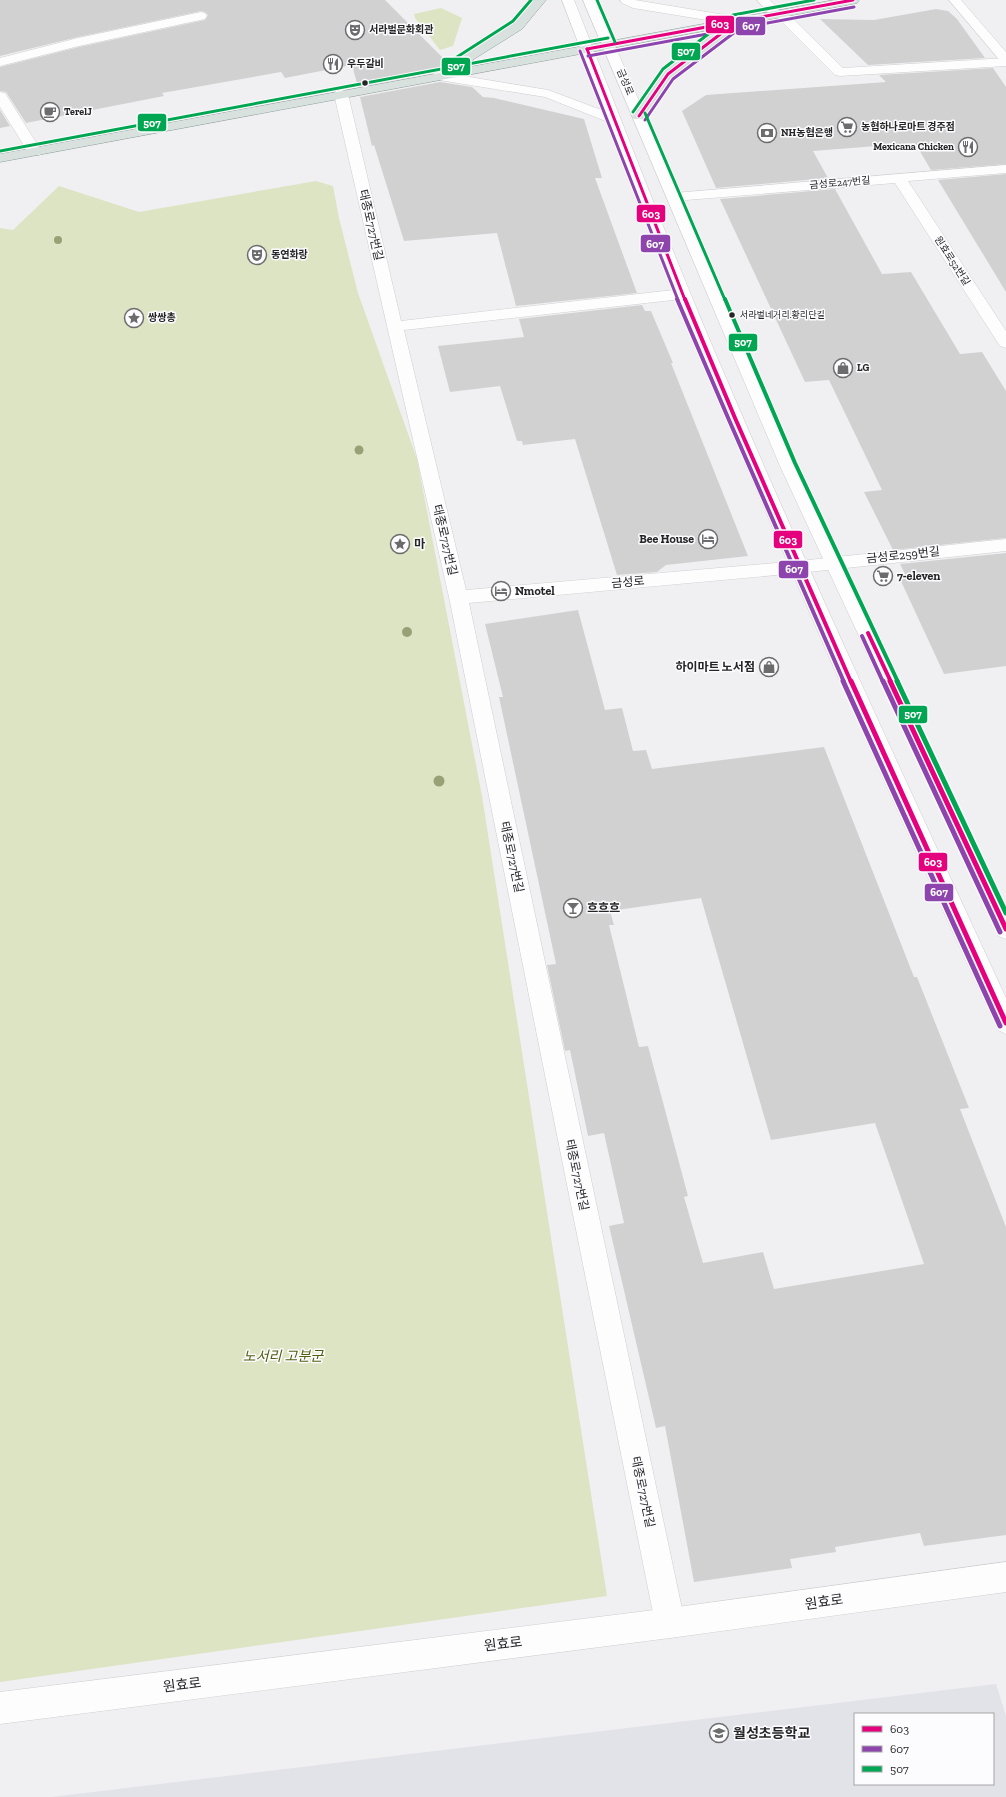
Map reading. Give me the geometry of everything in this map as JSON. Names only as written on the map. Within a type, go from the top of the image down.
[{"type":"main road","points":[[439,76],[518,26],[540,0]]},
{"type":"main road","points":[[0,158],[853,0]]},
{"type":"main road","points":[[639,116],[668,74],[737,21]]},
{"type":"street","name":"금성로","points":[[568,0],[682,294],[799,567],[1006,1023]]},
{"type":"street","name":"금성로","points":[[589,0],[789,466],[1006,929]]},
{"type":"street","points":[[626,0],[633,4],[737,21]]},
{"type":"street","points":[[764,0],[840,72],[1006,61]]},
{"type":"street","points":[[955,0],[1006,61]]},
{"type":"street","points":[[0,62],[78,42],[201,16]]},
{"type":"street","points":[[439,76],[548,94],[613,119]]},
{"type":"street","name":"태종로727번길","points":[[341,94],[395,326],[409,409],[458,597],[670,1623]]},
{"type":"street","points":[[0,96],[35,152]]},
{"type":"street","name":"금성로247번길","points":[[674,196],[1006,169]]},
{"type":"street","name":"원효로52번길","points":[[899,178],[1006,343]]},
{"type":"street","points":[[395,326],[682,294]]},
{"type":"street","name":"금성로259번길","points":[[799,567],[1006,545]]},
{"type":"street","name":"금성로","points":[[458,597],[799,567]]},
{"type":"street","name":"원효로","points":[[0,1708],[670,1623],[1006,1577]]},
{"type":"shaded area","name":"월성초등학교","points":[[996,1684],[1006,1716],[1006,1797],[51,1797]]},
{"type":"green space","points":[[441,8],[462,18],[453,46],[440,50],[415,18],[414,14]]},
{"type":"green space","name":"노서리 고분군","points":[[316,181],[333,186],[339,218],[358,293],[417,459],[482,796],[607,1596],[0,1682],[0,228],[13,230],[59,186],[139,212]]},
{"type":"building","points":[[0,0],[385,0],[448,63],[444,66],[443,71],[358,87],[352,65],[285,78],[281,72],[162,93],[164,96],[26,123],[6,92],[0,91],[0,67],[79,47],[205,20],[208,15],[201,11],[78,37],[0,56]]},
{"type":"building","points":[[936,9],[948,11],[957,19],[985,58],[868,65],[820,19],[874,20]]},
{"type":"building","name":"농협하나로마트 경주점","points":[[993,68],[1006,87],[1006,164],[931,170],[915,143],[813,151],[828,178],[716,188],[682,111],[706,95],[886,82],[879,75]]},
{"type":"building","points":[[440,82],[472,87],[483,97],[494,98],[584,119],[602,178],[595,178],[637,293],[516,306],[497,233],[404,241],[374,145],[372,146],[360,97]]},
{"type":"building","points":[[0,110],[10,126],[0,128]]},
{"type":"building","points":[[1006,174],[1006,292],[938,180]]},
{"type":"building","points":[[835,189],[882,274],[911,272],[960,354],[982,352],[1006,391],[1006,538],[893,550],[864,492],[882,490],[829,380],[805,382],[720,199]]},
{"type":"building","points":[[642,305],[645,311],[651,311],[673,363],[671,363],[748,556],[666,565],[657,572],[617,575],[575,439],[523,445],[522,441],[517,441],[500,386],[450,392],[438,346],[524,337],[519,319]]},
{"type":"building","points":[[1006,553],[1006,666],[944,674],[900,579],[907,578],[900,564]]},
{"type":"building","points":[[578,610],[605,710],[622,708],[633,751],[646,750],[652,769],[824,747],[914,977],[917,977],[969,1108],[960,1109],[1006,1227],[1006,1535],[924,1546],[920,1533],[835,1547],[836,1552],[790,1559],[792,1568],[694,1582],[665,1426],[656,1428],[609,1226],[624,1223],[604,1133],[588,1136],[570,1050],[565,1051],[547,965],[556,964],[499,697],[503,697],[485,624]],"holes":[[[701,898],[771,1140],[875,1123],[924,1264],[774,1289],[763,1252],[703,1263],[684,1197],[688,1196],[648,1046],[639,1047],[609,925],[614,925],[610,911]]]},
{"type":"transit line","name":"507","points":[[457,57],[513,21],[531,0]]},
{"type":"transit line","name":"507","points":[[597,0],[615,42]]},
{"type":"transit line","name":"507","points":[[633,112],[663,69],[733,15],[814,0]]},
{"type":"transit line","name":"603","points":[[587,49],[853,0]]},
{"type":"transit line","name":"607","points":[[588,56],[854,7]]},
{"type":"transit line","name":"603","points":[[639,116],[668,74],[731,26]]},
{"type":"transit line","name":"607","points":[[645,120],[673,79],[735,32]]},
{"type":"transit line","name":"507","points":[[0,151],[608,38]]},
{"type":"transit line","name":"603","points":[[587,49],[634,173],[735,418],[842,661],[1006,1023]]},
{"type":"transit line","name":"607","points":[[580,51],[677,298],[781,542],[1000,1026]]},
{"type":"transit line","name":"507","points":[[645,113],[795,463],[1006,913]]},
{"type":"transit line","name":"603","points":[[868,633],[1006,929]]},
{"type":"transit line","name":"607","points":[[862,636],[1000,932]]},
{"type":"place","name":"서라벌문화회관","points":[[355,30]]},
{"type":"place","name":"우두갈비","points":[[333,64]]},
{"type":"place","name":"TerelJ","points":[[50,112]]},
{"type":"place","name":"농협하나로마트 경주점","points":[[847,127]]},
{"type":"place","name":"NH농협은행","points":[[767,133]]},
{"type":"place","name":"Mexicana Chicken","points":[[968,147]]},
{"type":"place","name":"동연화랑","points":[[257,255]]},
{"type":"place","name":"서라벌네거리.황리단길","points":[[732,315]]},
{"type":"place","name":"쌍쌍총","points":[[134,318]]},
{"type":"place","name":"LG","points":[[843,368]]},
{"type":"place","name":"Bee House","points":[[708,539]]},
{"type":"place","name":"마","points":[[400,544]]},
{"type":"place","name":"7-eleven","points":[[883,576]]},
{"type":"place","name":"Nmotel","points":[[501,591]]},
{"type":"place","name":"하이마트 노서점","points":[[769,667]]},
{"type":"place","name":"흐흐흐","points":[[573,908]]},
{"type":"place","name":"월성초등학교","points":[[719,1733]]}]
